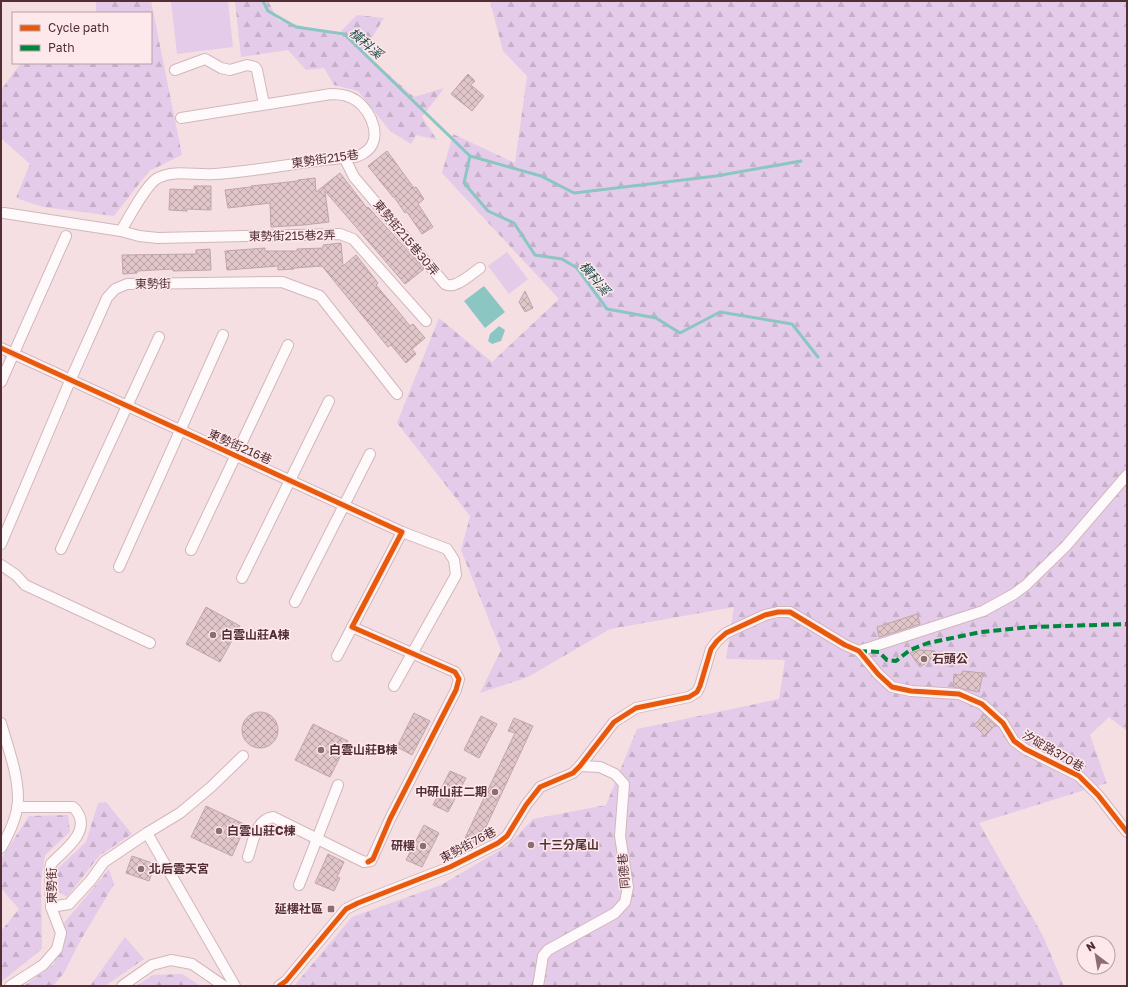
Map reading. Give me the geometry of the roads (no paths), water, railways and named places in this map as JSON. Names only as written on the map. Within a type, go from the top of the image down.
[{"type":"street","points":[[175,70],[205,59],[221,68],[230,70],[252,65],[257,70],[264,104]]},
{"type":"street","name":"東勢街215巷","points":[[121,231],[149,186],[156,179],[164,175],[214,174],[344,157],[355,157],[364,153],[373,144],[375,138],[374,128],[370,116],[356,100],[346,96],[331,94],[181,118]]},
{"type":"street","name":"東勢街215巷30弄","points":[[344,157],[354,178],[448,286],[455,286],[480,268]]},
{"type":"street","name":"東勢街215巷2弄","points":[[2,214],[121,231],[139,236],[158,238],[340,234],[353,239],[426,321]]},
{"type":"street","points":[[1,382],[66,236]]},
{"type":"street","name":"東勢街","points":[[1,544],[70,381],[108,298],[115,289],[127,284],[282,282],[320,296],[397,394]]},
{"type":"street","points":[[119,567],[223,335]]},
{"type":"street","points":[[61,549],[159,337]]},
{"type":"street","points":[[192,550],[288,345]]},
{"type":"street","points":[[1,348],[70,381]]},
{"type":"street","name":"東勢街216巷","points":[[70,381],[402,532],[447,549],[454,560],[456,575],[394,686]]},
{"type":"street","points":[[242,578],[329,401]]},
{"type":"street","points":[[295,602],[370,454]]},
{"type":"street","points":[[860,651],[983,611],[1014,594],[1026,585],[1066,546],[1127,475]]},
{"type":"street","points":[[337,656],[402,532]]},
{"type":"street","points":[[1,565],[16,575],[25,585],[150,643]]},
{"type":"street","name":"東勢街76巷","points":[[279,986],[286,981],[346,909],[450,867],[498,843],[507,836],[526,805],[540,787],[573,773],[614,722],[636,708],[689,697],[697,692],[711,649],[726,633],[765,615],[778,612],[790,612],[845,645],[860,651]]},
{"type":"street","points":[[248,858],[258,826],[267,818],[273,817],[364,862],[368,862],[373,859],[390,819],[456,690],[459,679],[455,672],[352,627]]},
{"type":"street","name":"汐碇路370巷","points":[[860,651],[878,674],[892,688],[911,691],[959,694],[982,704],[1003,723],[1014,741],[1026,749],[1079,776],[1098,795],[1127,832]]},
{"type":"street","points":[[1,724],[16,784],[18,800],[11,828],[1,848]]},
{"type":"street","points":[[51,907],[69,904],[91,880],[104,862],[180,813],[211,787],[243,756]]},
{"type":"street","name":"同德巷","points":[[538,986],[542,956],[548,950],[615,913],[625,902],[628,887],[620,836],[624,784],[615,774],[600,767],[580,766]]},
{"type":"street","points":[[299,885],[338,785]]},
{"type":"street","name":"東勢街","points":[[10,986],[43,965],[57,949],[61,933],[51,907],[50,869],[51,864],[79,834],[82,821],[76,809],[73,807],[17,807]]},
{"type":"street","points":[[147,833],[235,986]]},
{"type":"street","points":[[122,986],[152,965],[171,960],[192,964],[224,986]]},
{"type":"water","points":[[484,286],[505,312],[485,328],[464,301]]},
{"type":"water","points":[[499,326],[505,330],[501,341],[492,344],[488,341],[490,334]]},
{"type":"waterway","name":"橫科溪","points":[[263,1],[268,11],[296,27],[344,34],[470,156],[464,183],[488,211],[514,223],[535,255],[562,259],[577,268],[607,309],[656,318],[680,333],[720,312],[792,324],[818,357]]},
{"type":"waterway","points":[[470,156],[541,176],[574,193],[716,176],[801,161]]},
{"type":"place","name":"白雲山莊A棟","points":[[213,635]]},
{"type":"place","name":"石頭公","points":[[924,659]]},
{"type":"place","name":"白雲山莊B棟","points":[[321,750]]},
{"type":"place","name":"中研山莊二期","points":[[495,792]]},
{"type":"place","name":"白雲山莊C棟","points":[[219,831]]},
{"type":"place","name":"十三分尾山","points":[[531,845]]},
{"type":"place","name":"研樓","points":[[423,846]]},
{"type":"place","name":"北后雲天宮","points":[[141,869]]},
{"type":"place","name":"延樓社區","points":[[331,909]]}]
